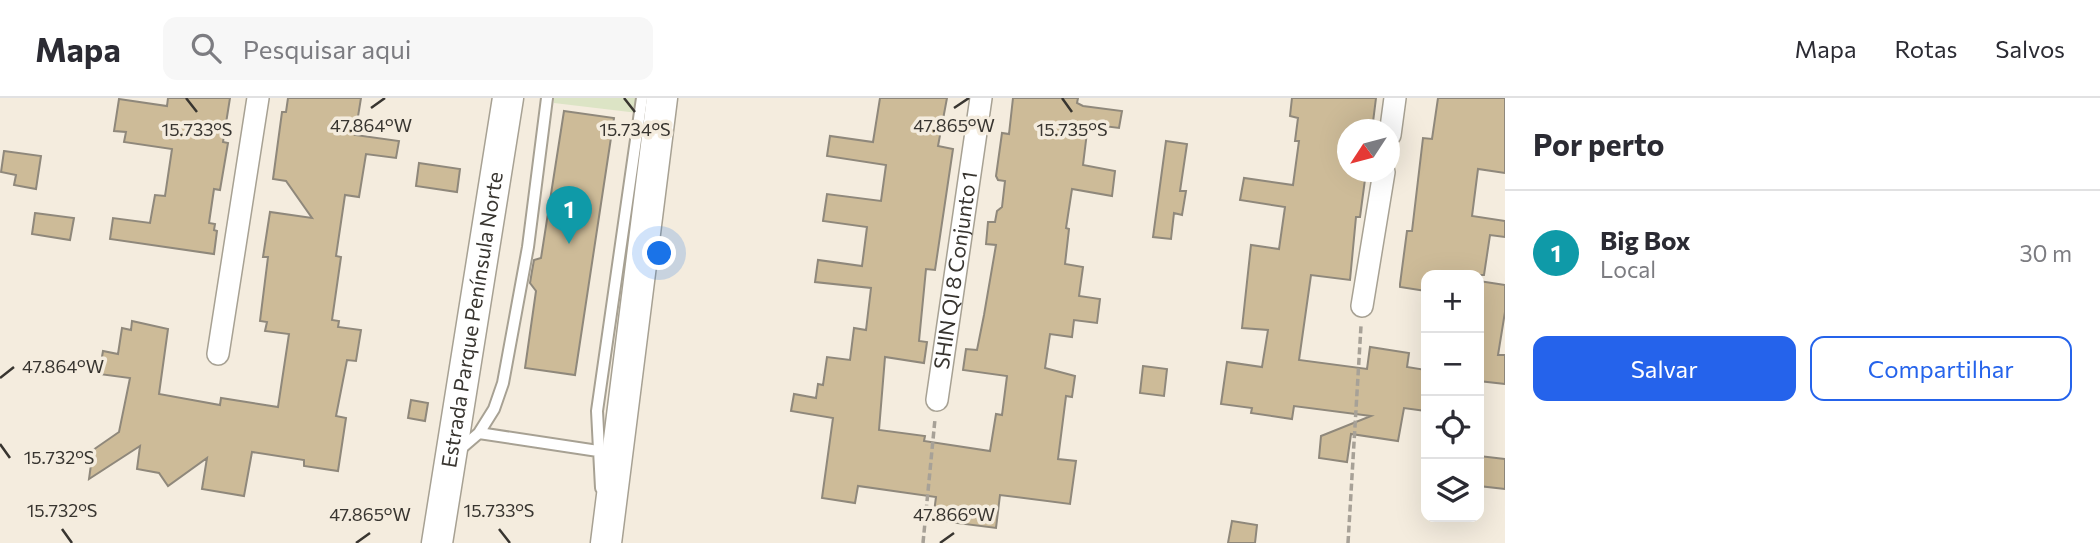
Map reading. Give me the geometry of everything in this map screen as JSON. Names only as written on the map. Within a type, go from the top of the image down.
[{"type":"main road","name":"Estrada Parque Península Norte","points":[[438,543],[508,98]]},
{"type":"main road","points":[[605,543],[662,98]]},
{"type":"street","points":[[218,354],[258,98]]},
{"type":"street","name":"SHIN QI 8 Conjunto 1","points":[[937,400],[981,98]]},
{"type":"street","points":[[1392,119],[1395,98]]},
{"type":"street","points":[[1363,306],[1382,182]]},
{"type":"lane","points":[[451,454],[465,447],[479,433],[494,409],[503,383],[528,247],[547,98]]},
{"type":"lane","points":[[605,543],[597,411],[642,98]]},
{"type":"lane","points":[[479,433],[598,451]]},
{"type":"path","points":[[1348,543],[1363,306]]},
{"type":"path","points":[[923,543],[937,400]]},
{"type":"green space","points":[[554,98],[641,98],[638,113],[554,103]]},
{"type":"building","points":[[168,98],[230,98],[223,142],[228,143],[220,190],[214,189],[209,223],[215,224],[214,230],[217,231],[214,254],[110,239],[113,218],[150,223],[155,195],[165,196],[172,149],[124,142],[126,132],[114,131],[119,99],[167,106]]},
{"type":"building","points":[[288,98],[361,98],[355,135],[399,141],[396,158],[366,154],[359,197],[345,195],[336,256],[341,257],[332,320],[339,321],[338,327],[361,330],[356,361],[347,360],[336,416],[346,418],[338,471],[304,466],[304,460],[252,452],[244,496],[202,489],[207,458],[168,486],[159,473],[137,469],[140,446],[89,479],[93,450],[119,432],[130,378],[99,374],[103,351],[118,354],[122,328],[131,330],[132,321],[168,329],[159,394],[220,405],[221,398],[278,407],[289,334],[265,331],[267,322],[260,321],[268,257],[263,257],[270,212],[312,218],[286,181],[273,179],[282,112],[286,112]]},
{"type":"building","points":[[880,98],[947,98],[938,146],[953,149],[935,270],[926,269],[919,341],[927,342],[924,363],[885,357],[879,430],[925,436],[924,441],[990,451],[996,414],[1002,415],[1007,376],[963,370],[966,349],[977,350],[984,315],[996,245],[986,244],[988,222],[995,222],[997,211],[1002,207],[1005,181],[998,180],[996,176],[1002,133],[1009,134],[1013,98],[1078,98],[1077,103],[1083,106],[1122,111],[1119,128],[1088,124],[1083,165],[1115,171],[1112,196],[1072,189],[1066,228],[1069,229],[1065,264],[1083,267],[1079,296],[1100,299],[1097,323],[1074,320],[1072,337],[1050,334],[1045,368],[1075,376],[1072,397],[1066,396],[1058,459],[1076,461],[1070,504],[1000,495],[996,528],[933,520],[936,497],[858,486],[855,503],[822,498],[833,418],[791,411],[794,394],[816,398],[818,384],[823,385],[827,357],[850,360],[854,328],[866,330],[871,288],[815,282],[818,260],[862,266],[867,227],[823,221],[827,194],[881,201],[886,165],[827,156],[830,136],[873,142]]},
{"type":"building","points":[[1292,98],[1376,98],[1373,119],[1337,119],[1337,182],[1365,182],[1360,217],[1356,217],[1350,280],[1311,275],[1299,360],[1367,369],[1370,347],[1409,353],[1407,367],[1421,369],[1421,410],[1404,408],[1398,441],[1351,434],[1347,462],[1319,458],[1321,436],[1371,416],[1294,406],[1292,419],[1251,413],[1252,408],[1221,404],[1227,362],[1262,367],[1268,330],[1242,328],[1251,245],[1279,249],[1285,207],[1240,200],[1244,178],[1293,185],[1299,141],[1295,141],[1298,118],[1290,116]]},
{"type":"building","points":[[1438,98],[1505,98],[1505,173],[1478,169],[1472,216],[1505,221],[1505,237],[1490,235],[1484,275],[1484,270],[1421,270],[1421,290],[1400,287],[1400,284],[1407,231],[1412,231],[1423,138],[1432,139]]},
{"type":"building","points":[[564,111],[614,118],[575,375],[525,368],[536,291],[530,283],[534,260],[541,258]]},
{"type":"building","points":[[1166,141],[1187,144],[1180,191],[1186,191],[1182,215],[1174,213],[1171,239],[1153,237]]},
{"type":"building","points":[[4,151],[41,156],[36,189],[14,185],[16,175],[1,172]]},
{"type":"building","points":[[419,163],[460,169],[457,192],[416,186]]},
{"type":"building","points":[[35,213],[74,218],[70,240],[32,234]]},
{"type":"building","points":[[1484,282],[1505,285],[1505,312],[1498,355],[1505,355],[1505,384],[1484,382]]},
{"type":"building","points":[[1143,366],[1167,369],[1164,396],[1140,393]]},
{"type":"building","points":[[411,400],[428,403],[425,421],[408,418]]},
{"type":"building","points":[[1484,457],[1505,459],[1505,489],[1484,487]]},
{"type":"building","points":[[1232,521],[1257,525],[1255,543],[1228,543]]},
{"type":"place","name":"Big Box","points":[[569,244]]}]
